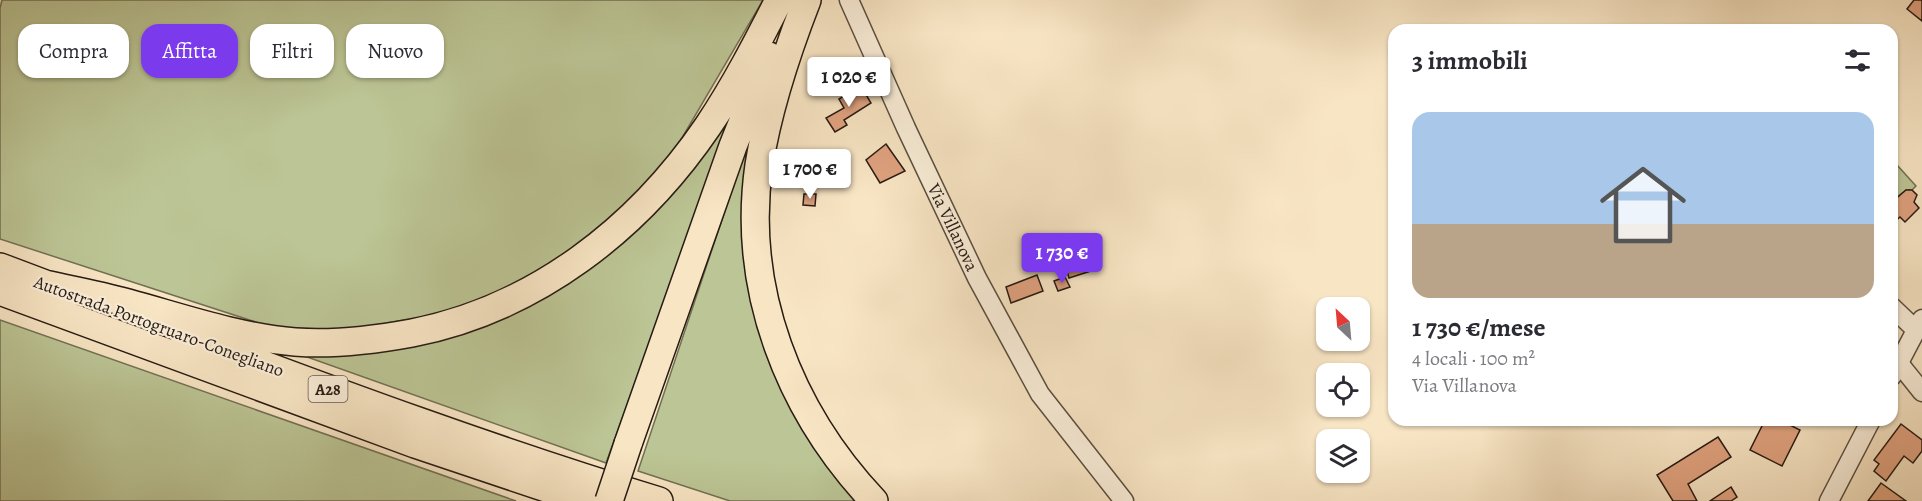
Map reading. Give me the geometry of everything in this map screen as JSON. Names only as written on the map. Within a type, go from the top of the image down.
[{"type":"highway","points":[[44,284],[127,302],[208,327],[296,342],[347,342],[396,336],[444,327],[483,312],[521,296],[556,276],[617,230],[654,194],[707,127],[739,76],[779,0]]},
{"type":"highway","points":[[609,501],[627,444],[733,146],[783,22],[795,0]]},
{"type":"highway","points":[[807,0],[782,66],[770,110],[759,166],[755,210],[757,253],[763,300],[793,386],[834,453],[854,480],[874,501]]},
{"type":"highway","name":"Autostrada Portogruaro-Conegliano","points":[[0,267],[378,407],[659,501]]},
{"type":"highway","name":"Autostrada Portogruaro-Conegliano","points":[[0,291],[415,444],[585,501]]},
{"type":"highway","points":[[415,444],[547,501]]},
{"type":"street","name":"Via Villanova","points":[[849,0],[977,278],[1040,394],[1124,501]]},
{"type":"street","points":[[1898,312],[1919,324],[1898,363]]},
{"type":"street","points":[[1898,372],[1922,392]]},
{"type":"street","points":[[1829,501],[1868,426]]},
{"type":"green space","points":[[2,0],[763,0],[669,160],[607,226],[536,280],[446,313],[346,330],[271,327],[0,239],[0,8]]},
{"type":"green space","points":[[739,95],[606,463],[279,347],[396,347],[549,291]]},
{"type":"green space","points":[[763,97],[768,349],[869,501],[730,501],[638,471]]},
{"type":"green space","points":[[1898,166],[1916,186],[1912,190],[1906,190],[1898,196]]},
{"type":"green space","points":[[0,320],[516,501],[0,501]]},
{"type":"building","points":[[1914,0],[1922,0],[1922,21],[1907,9]]},
{"type":"building","points":[[861,86],[871,103],[844,120],[847,125],[835,132],[826,118],[844,108],[839,99]]},
{"type":"building","points":[[886,144],[905,171],[880,183],[866,160]]},
{"type":"building","points":[[1906,190],[1912,190],[1917,195],[1914,202],[1919,208],[1905,222],[1900,217],[1898,219],[1898,197]]},
{"type":"building","points":[[804,194],[816,194],[815,206],[803,205]]},
{"type":"building","points":[[1090,257],[1094,270],[1069,278],[1065,264]]},
{"type":"building","points":[[1037,275],[1043,291],[1011,303],[1006,287]]},
{"type":"building","points":[[1065,277],[1070,287],[1058,291],[1054,281]]},
{"type":"building","points":[[1901,424],[1922,440],[1922,451],[1913,463],[1904,456],[1886,481],[1874,471],[1879,464],[1874,460]]},
{"type":"building","points":[[1762,426],[1792,426],[1800,430],[1782,466],[1750,450]]},
{"type":"building","points":[[1718,437],[1731,457],[1688,484],[1697,501],[1673,501],[1657,475]]},
{"type":"building","points":[[1881,483],[1906,501],[1868,501]]},
{"type":"building","points":[[1731,487],[1737,497],[1731,501],[1710,501]]}]
